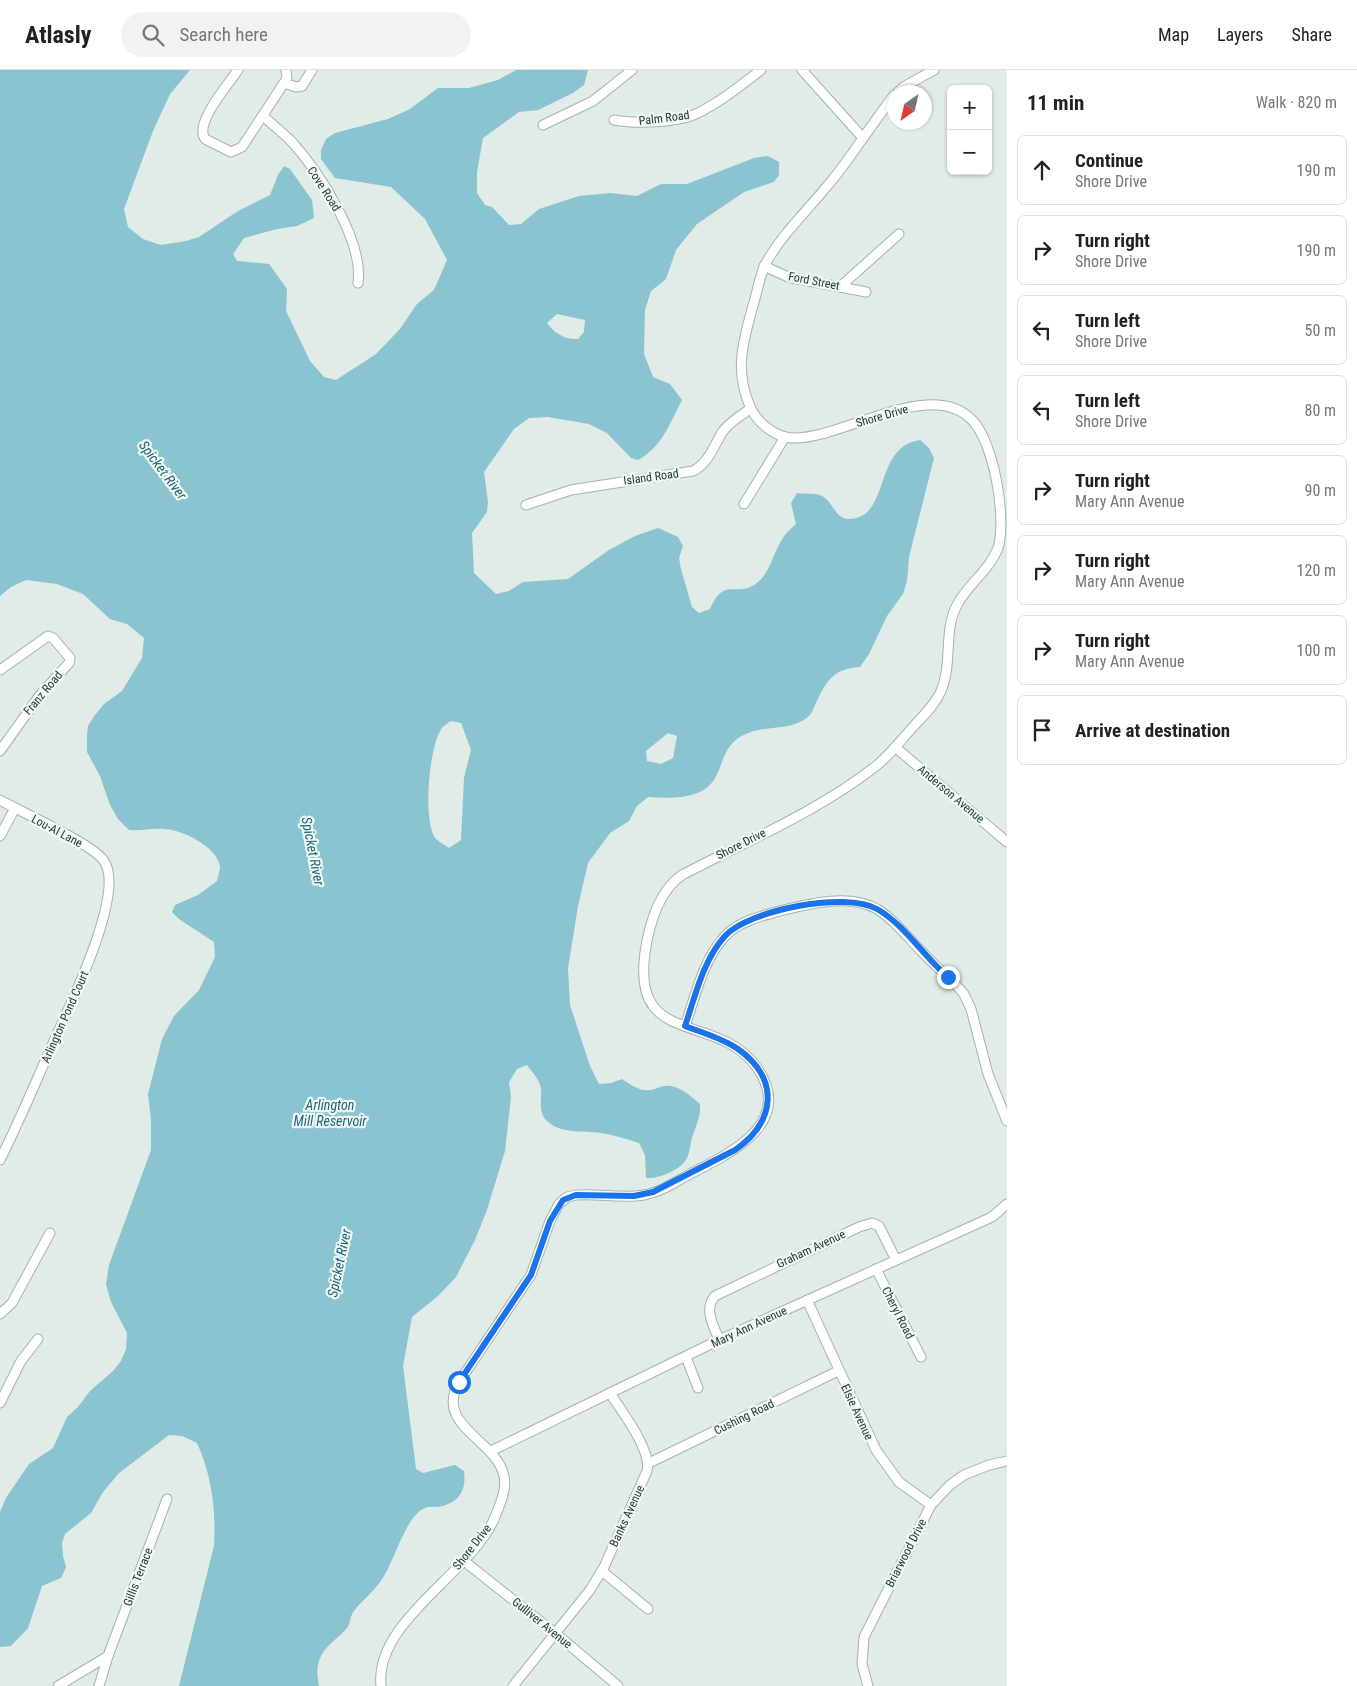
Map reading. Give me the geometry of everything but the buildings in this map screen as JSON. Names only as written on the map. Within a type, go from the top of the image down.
[{"type":"street","points":[[238,70],[207,116],[202,128],[203,137],[227,151],[236,152],[242,148],[284,83],[287,78],[286,70]]},
{"type":"street","points":[[284,83],[296,87],[302,86],[312,70]]},
{"type":"street","points":[[543,125],[593,101],[632,70]]},
{"type":"street","name":"Palm Road","points":[[614,120],[652,122],[694,114],[724,98],[760,70]]},
{"type":"street","points":[[802,70],[863,138]]},
{"type":"street","points":[[908,85],[934,70]]},
{"type":"street","points":[[744,504],[785,437],[775,434],[750,409],[741,380],[741,352],[764,266],[775,249],[830,183],[887,105]]},
{"type":"street","name":"Cove Road","points":[[263,116],[291,142],[334,203],[351,241],[358,280]]},
{"type":"street","points":[[841,286],[899,234]]},
{"type":"street","name":"Ford Street","points":[[764,266],[788,277],[866,292]]},
{"type":"street","name":"Shore Drive","points":[[380,1686],[383,1659],[401,1628],[464,1561],[494,1520],[503,1495],[504,1478],[499,1462],[491,1451],[467,1430],[456,1416],[453,1399],[455,1390],[531,1275],[550,1221],[559,1204],[567,1197],[576,1195],[634,1196],[653,1192],[735,1150],[755,1132],[766,1115],[769,1105],[766,1086],[758,1069],[746,1055],[721,1039],[671,1022],[656,1010],[649,998],[644,979],[644,957],[650,931],[661,900],[670,885],[682,875],[828,798],[877,765],[895,747],[932,706],[941,690],[946,673],[950,620],[957,604],[990,563],[998,547],[1003,511],[1001,492],[982,434],[973,420],[957,409],[939,405],[903,409],[811,436],[785,437]]},
{"type":"street","name":"Island Road","points":[[526,504],[571,490],[694,471],[707,460],[725,429],[750,409]]},
{"type":"street","name":"Franz Road","points":[[0,670],[44,637],[54,638],[68,654],[69,663],[40,695],[0,751]]},
{"type":"street","name":"Anderson Avenue","points":[[895,747],[1007,842]]},
{"type":"street","name":"Lou-Al Lane","points":[[0,800],[91,849],[104,861],[108,869]]},
{"type":"street","points":[[0,836],[15,808]]},
{"type":"street","name":"Arlington Pond Court","points":[[0,1160],[89,964],[104,913],[108,869]]},
{"type":"street","points":[[685,1026],[706,968],[719,944],[731,930],[752,920],[797,907],[834,902],[863,904],[878,910],[892,921],[964,994],[971,1009],[988,1074],[1007,1120]]},
{"type":"street","name":"Mary Ann Avenue","points":[[491,1451],[719,1340],[992,1216],[1007,1204]]},
{"type":"street","name":"Graham Avenue","points":[[719,1340],[709,1312],[711,1301],[722,1291],[867,1224],[876,1223],[879,1226],[896,1260]]},
{"type":"street","points":[[0,1314],[12,1303],[50,1232]]},
{"type":"street","name":"Cheryl Road","points":[[876,1269],[921,1358]]},
{"type":"street","name":"Elsie Avenue","points":[[807,1300],[866,1433],[887,1468],[906,1488],[931,1505]]},
{"type":"street","points":[[0,1403],[21,1361],[38,1339]]},
{"type":"street","points":[[686,1357],[698,1388]]},
{"type":"street","name":"Cushing Road","points":[[649,1463],[838,1371]]},
{"type":"street","points":[[610,1393],[645,1450],[649,1463]]},
{"type":"street","name":"Briarwood Drive","points":[[868,1686],[862,1664],[864,1638],[931,1505],[950,1485],[964,1475],[989,1465],[1007,1462]]},
{"type":"street","name":"Banks Avenue","points":[[512,1686],[602,1571],[645,1478],[649,1463]]},
{"type":"street","name":"Gillis Terrace","points":[[98,1686],[167,1499]]},
{"type":"street","name":"Gulliver Avenue","points":[[464,1561],[618,1686]]},
{"type":"street","points":[[602,1571],[648,1609]]},
{"type":"street","points":[[58,1686],[108,1656]]},
{"type":"water","name":"Arlington Mill Reservoir","points":[[0,70],[190,70],[170,94],[153,131],[124,209],[128,227],[143,239],[161,245],[199,237],[238,211],[270,195],[284,166],[290,169],[312,200],[314,218],[297,226],[244,238],[233,254],[237,261],[269,264],[287,289],[286,311],[310,361],[324,377],[336,380],[376,354],[400,329],[417,304],[434,290],[447,260],[425,219],[391,187],[335,178],[321,159],[321,150],[326,139],[335,133],[388,119],[410,109],[438,88],[469,88],[498,80],[516,70],[588,70],[584,85],[573,93],[538,110],[519,112],[483,138],[477,172],[477,193],[485,205],[492,207],[509,225],[521,224],[539,209],[579,196],[610,193],[637,196],[661,184],[687,184],[754,158],[768,156],[779,162],[779,175],[774,182],[744,192],[697,224],[676,250],[666,279],[651,291],[645,310],[644,354],[653,377],[670,384],[682,400],[669,426],[653,448],[638,460],[631,458],[607,433],[589,424],[548,417],[529,418],[514,429],[484,472],[488,502],[487,512],[472,533],[474,573],[496,594],[509,591],[523,582],[568,579],[609,550],[635,536],[658,528],[678,537],[683,546],[679,558],[681,569],[692,607],[699,613],[710,609],[715,599],[726,590],[749,587],[762,578],[781,541],[796,524],[791,503],[797,493],[818,494],[824,497],[840,516],[844,518],[862,516],[871,508],[895,455],[905,445],[920,440],[929,448],[934,458],[909,557],[907,581],[903,594],[887,616],[869,654],[860,667],[843,670],[832,677],[810,715],[801,721],[783,727],[755,731],[737,739],[726,752],[715,778],[702,791],[666,798],[648,797],[637,806],[629,821],[610,833],[588,863],[578,906],[568,968],[570,1005],[590,1066],[599,1084],[611,1083],[622,1079],[633,1086],[646,1090],[664,1086],[674,1087],[686,1093],[700,1104],[699,1117],[688,1156],[675,1170],[663,1175],[646,1178],[645,1155],[639,1143],[606,1134],[557,1128],[543,1116],[541,1089],[537,1079],[527,1065],[517,1069],[509,1082],[511,1097],[505,1151],[487,1210],[475,1240],[456,1277],[438,1296],[412,1317],[403,1366],[416,1469],[423,1473],[455,1465],[464,1471],[463,1488],[459,1497],[455,1500],[443,1506],[424,1508],[415,1515],[381,1581],[353,1613],[347,1628],[326,1648],[321,1656],[317,1671],[319,1686],[179,1686],[214,1546],[212,1493],[206,1468],[197,1443],[182,1436],[169,1435],[119,1473],[103,1492],[91,1513],[65,1534],[62,1543],[66,1567],[61,1578],[42,1586],[28,1628],[11,1646],[0,1647],[0,1512],[6,1498],[29,1464],[53,1448],[67,1417],[78,1407],[90,1391],[113,1371],[121,1361],[126,1349],[127,1333],[111,1302],[106,1284],[109,1265],[151,1150],[151,1120],[148,1094],[162,1039],[174,1016],[199,990],[215,957],[214,942],[179,919],[172,912],[175,905],[198,895],[217,881],[220,866],[217,859],[206,846],[180,832],[164,829],[129,830],[118,819],[110,805],[100,776],[87,752],[88,726],[104,704],[122,691],[142,658],[144,638],[127,624],[110,619],[83,594],[57,584],[26,580],[11,587],[0,596]],"holes":[[[557,314],[585,320],[584,332],[578,339],[564,337],[550,327],[547,323]],[[451,721],[461,723],[471,750],[464,778],[461,840],[449,848],[436,839],[429,817],[428,801],[434,750],[437,737],[445,725]],[[668,733],[677,736],[673,758],[661,764],[647,761],[646,751]]]},
{"type":"route","points":[[459,1382],[531,1275],[537,1263],[550,1221],[563,1200],[567,1197],[582,1194],[634,1196],[653,1192],[727,1155],[744,1144],[755,1132],[766,1115],[769,1105],[766,1086],[758,1069],[746,1055],[721,1039],[685,1026],[706,968],[719,944],[731,930],[752,920],[777,912],[834,902],[854,902],[871,906],[885,915],[948,977]]},
{"type":"water label","name":"Spicket River","points":[[163,470]]},
{"type":"water label","name":"Spicket River","points":[[313,851]]},
{"type":"water label","name":"Spicket River","points":[[339,1263]]}]
